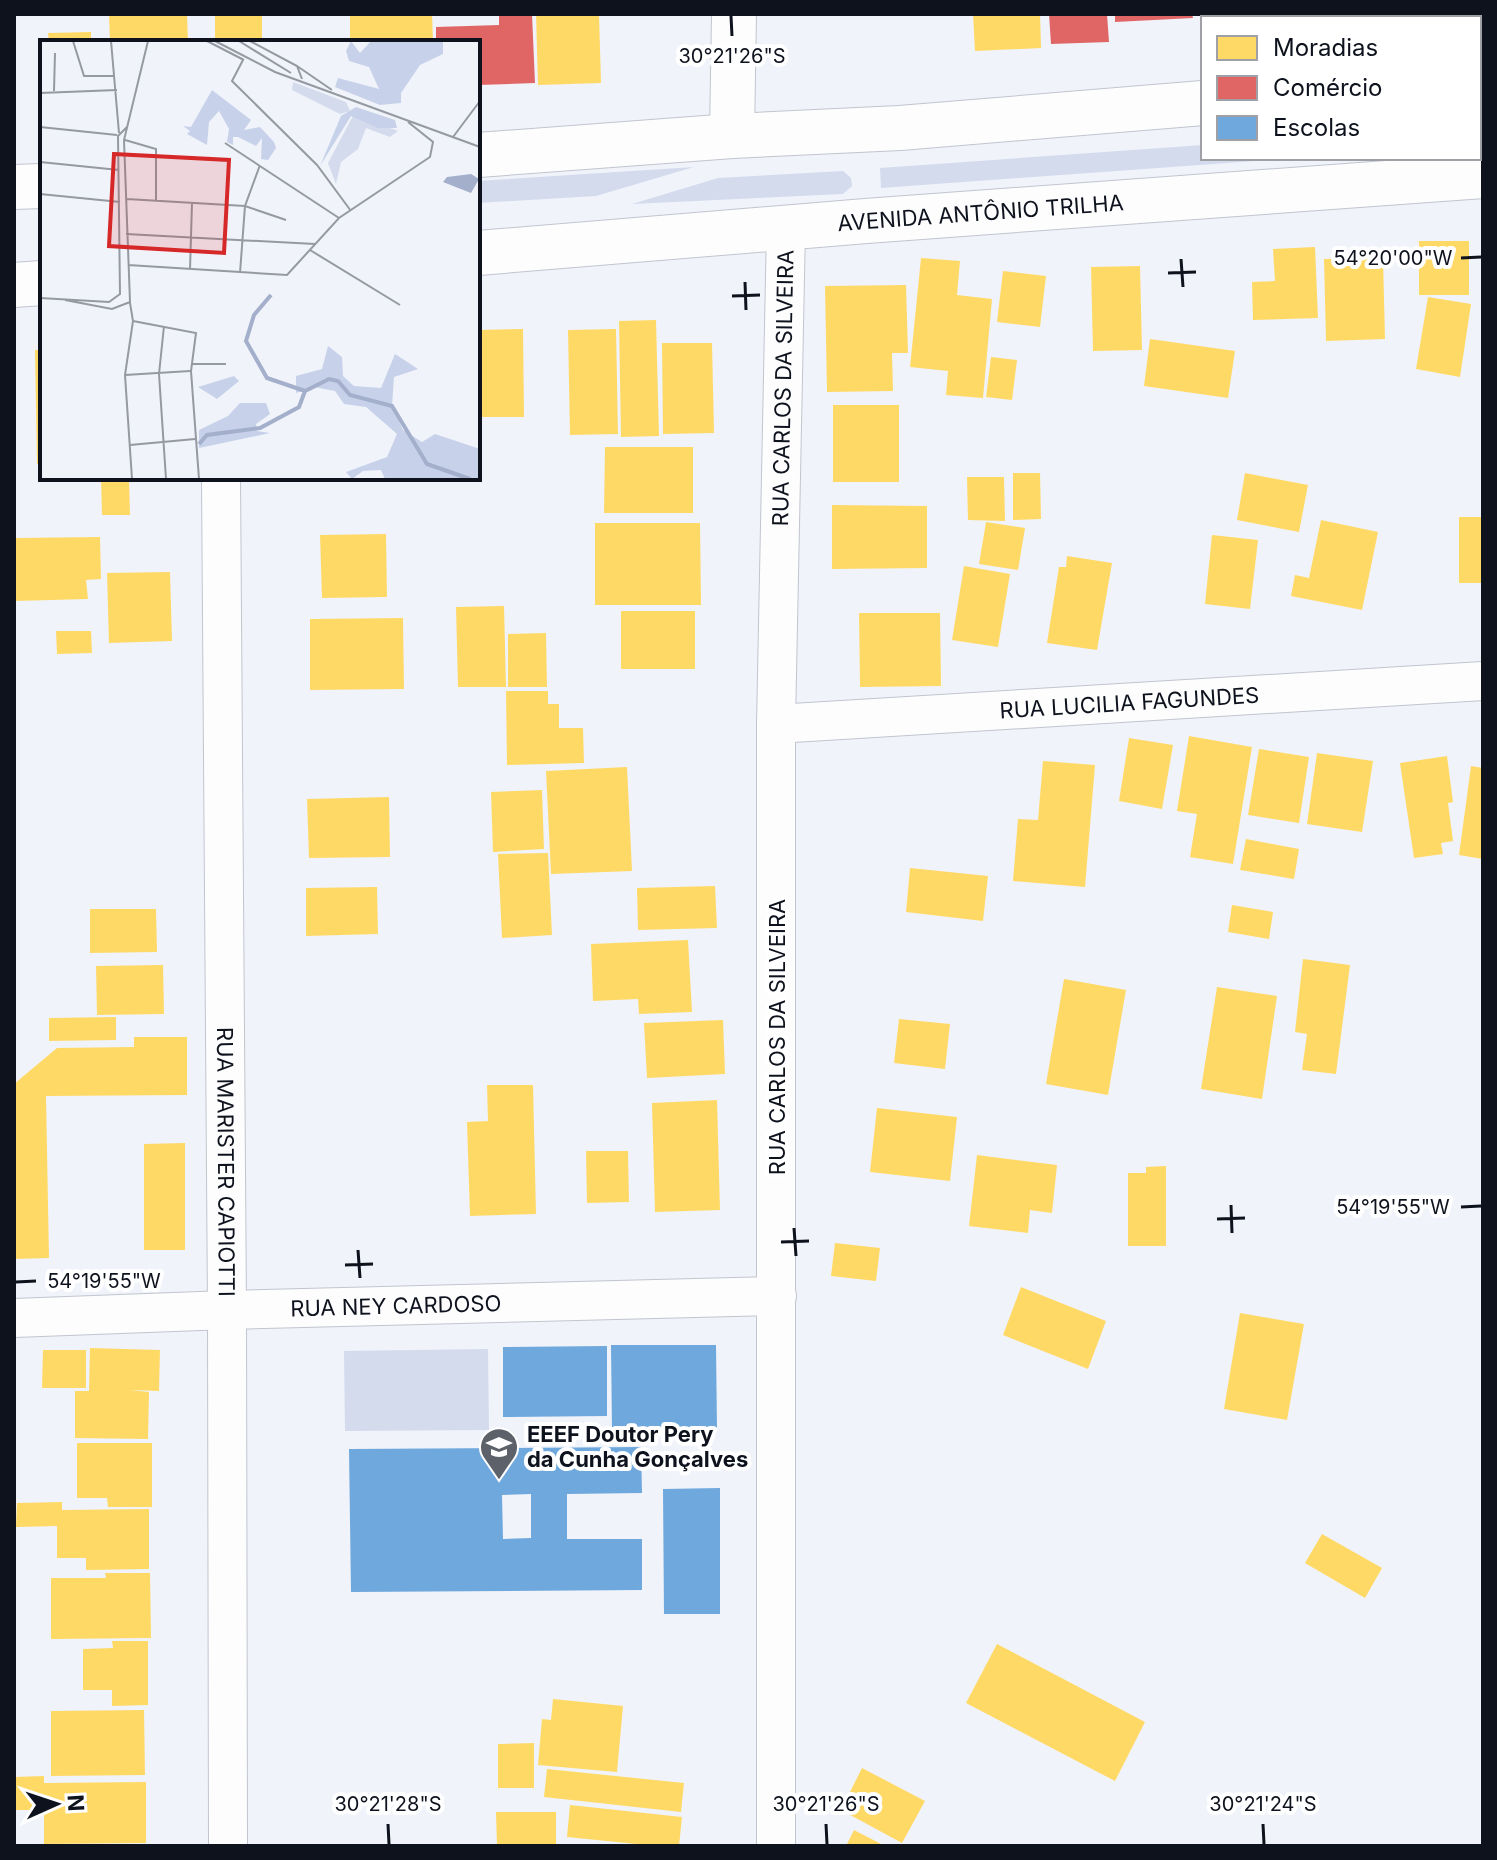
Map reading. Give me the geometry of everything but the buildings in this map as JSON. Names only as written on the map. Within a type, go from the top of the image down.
[{"type":"main road","points":[[732,136],[734,14]]},
{"type":"main road","points":[[480,155],[732,136],[900,128],[1201,103]]},
{"type":"main road","name":"AVENIDA ANTÔNIO TRILHA","points":[[480,253],[1483,176]]},
{"type":"main road","points":[[14,187],[40,186]]},
{"type":"main road","points":[[14,285],[40,283]]},
{"type":"street","name":"RUA CARLOS DA SILVEIRA","points":[[776,1846],[776,724],[786,227]]},
{"type":"street","name":"RUA MARISTER CAPIOTTI","points":[[221,480],[228,1846]]},
{"type":"street","name":"RUA LUCILIA FAGUNDES","points":[[776,724],[1483,681]]},
{"type":"street","name":"RUA NEY CARDOSO","points":[[14,1318],[777,1296]]},
{"type":"shaded area","points":[[1201,145],[1201,160],[1267,160],[881,188],[880,168]]},
{"type":"shaded area","points":[[694,167],[596,196],[480,203],[480,181]]},
{"type":"shaded area","points":[[843,171],[851,178],[852,186],[843,194],[632,204],[718,178]]},
{"type":"shaded area","points":[[488,1349],[489,1430],[345,1431],[344,1351]]},
{"type":"place","name":"EEEF Doutor Pery da Cunha Gonçalves","points":[[499,1481]]}]
